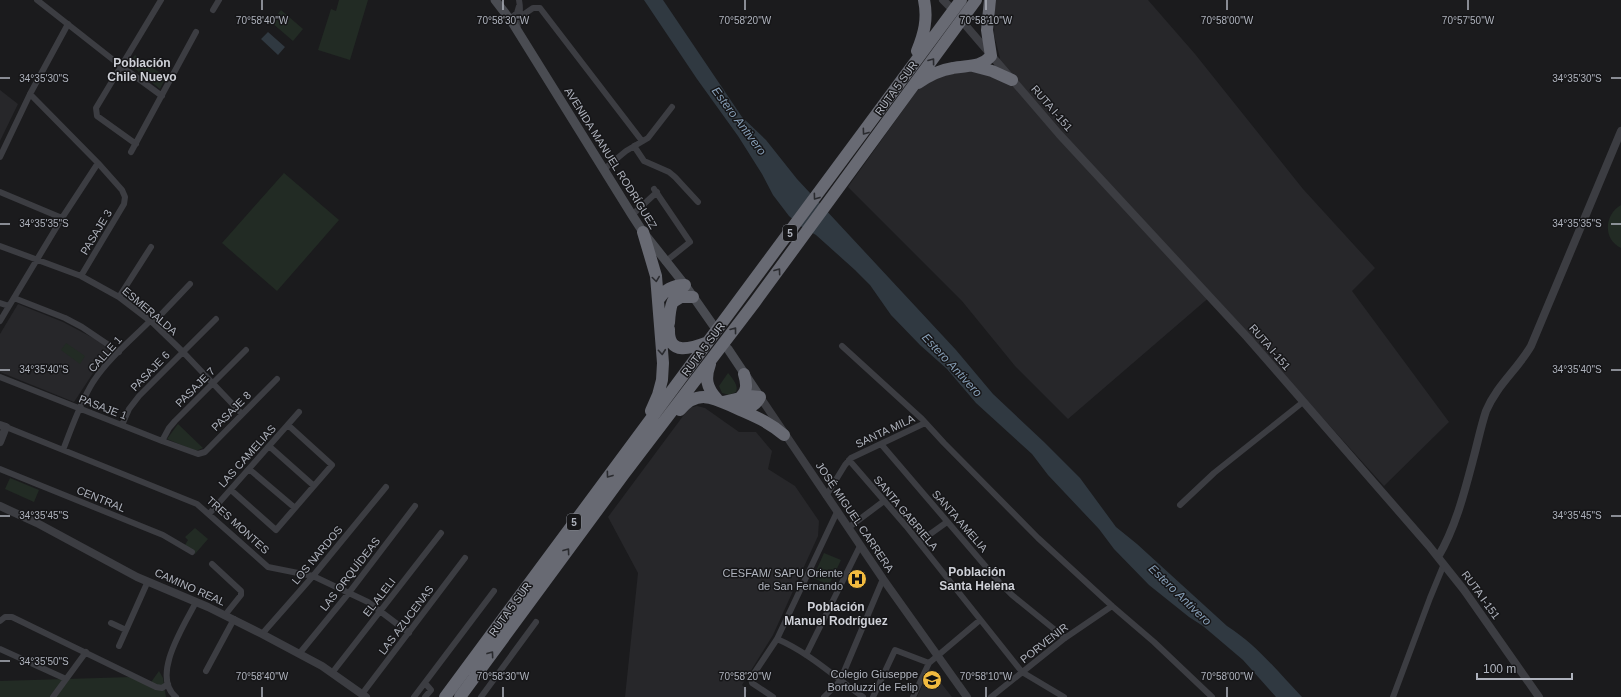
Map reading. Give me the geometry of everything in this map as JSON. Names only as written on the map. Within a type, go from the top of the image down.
[{"type":"highway","points":[[904,78],[914,60],[923,38],[926,22],[924,0]]},
{"type":"highway","name":"RUTA 5 SUR","points":[[445,697],[961,0]]},
{"type":"highway","name":"RUTA 5 SUR","points":[[460,697],[624,474],[755,302],[976,0]]},
{"type":"highway","points":[[908,92],[921,81],[936,73],[952,68],[981,64],[991,56],[987,30],[990,0]]},
{"type":"highway","points":[[973,66],[1012,80]]},
{"type":"highway","points":[[632,443],[658,395],[662,380],[663,363],[659,299],[655,268],[643,232]]},
{"type":"highway","points":[[659,299],[668,289],[676,286],[685,286]]},
{"type":"highway","points":[[685,286],[672,302],[669,336],[672,342],[680,349],[690,349],[709,341]]},
{"type":"highway","points":[[672,302],[681,297],[693,297]]},
{"type":"highway","points":[[712,358],[706,381],[710,391],[720,400]]},
{"type":"highway","points":[[737,404],[746,388],[744,374]]},
{"type":"highway","points":[[737,404],[749,396],[760,397]]},
{"type":"highway","points":[[624,474],[656,440],[689,401],[702,397],[737,404],[766,421],[784,435]]},
{"type":"main road","name":"AVENIDA MANUEL RODRÍGUEZ","points":[[495,0],[510,19],[643,232],[713,325]]},
{"type":"main road","name":"JOSÉ MIGUEL CARRERA","points":[[728,349],[760,397]]},
{"type":"street","points":[[37,0],[162,96]]},
{"type":"street","points":[[136,144],[97,116],[95,112],[161,0]]},
{"type":"street","points":[[213,10],[218,0]]},
{"type":"street","points":[[510,19],[517,13],[519,1]]},
{"type":"street","points":[[517,31],[522,11],[519,1]]},
{"type":"street","points":[[520,17],[533,8],[540,8],[642,141]]},
{"type":"street","points":[[0,157],[30,94],[68,24]]},
{"type":"street","name":"RUTA I-151","points":[[966,27],[1059,134],[1189,273],[1444,564],[1539,697]]},
{"type":"street","points":[[132,152],[196,32]]},
{"type":"street","points":[[0,321],[62,218],[98,162],[30,94]]},
{"type":"street","points":[[603,170],[652,134],[672,107]]},
{"type":"street","points":[[1438,557],[1450,534],[1466,487],[1486,412],[1498,388],[1521,361],[1531,346],[1621,132]]},
{"type":"street","points":[[634,146],[644,161],[669,172],[698,202]]},
{"type":"street","name":"PASAJE 3","points":[[81,276],[124,204],[125,197],[122,190],[98,162]]},
{"type":"street","points":[[632,215],[655,190],[690,242],[666,262]]},
{"type":"street","points":[[0,192],[62,218]]},
{"type":"street","name":"ESMERALDA","points":[[0,246],[81,276],[120,297],[151,322],[183,352],[242,414]]},
{"type":"street","points":[[120,297],[151,247]]},
{"type":"street","name":"CALLE 1","points":[[63,450],[93,382],[119,352],[190,284]]},
{"type":"street","points":[[14,298],[65,318],[82,327],[119,352]]},
{"type":"street","points":[[0,303],[9,306]]},
{"type":"street","name":"PASAJE 6","points":[[122,425],[129,409],[139,396],[216,319]]},
{"type":"street","points":[[842,346],[922,419],[925,424],[1038,538],[1112,606],[1154,642],[1212,697]]},
{"type":"street","name":"PASAJE 7","points":[[162,441],[169,428],[175,421],[246,350]]},
{"type":"street","name":"PASAJE 1","points":[[0,377],[198,454]]},
{"type":"street","name":"PASAJE 8","points":[[198,454],[205,452],[277,379]]},
{"type":"street","name":"JOSÉ MIGUEL CARRERA","points":[[760,397],[784,435],[860,546],[967,697]]},
{"type":"street","points":[[1180,505],[1214,473],[1303,402]]},
{"type":"street","name":"LAS CAMELIAS","points":[[209,514],[299,412]]},
{"type":"street","name":"SANTA MILA","points":[[826,496],[848,460],[925,424]]},
{"type":"street","points":[[231,490],[276,530],[332,464],[288,425]]},
{"type":"street","points":[[0,442],[3,426]]},
{"type":"street","name":"TRES MONTES","points":[[3,426],[192,502],[209,514],[268,567],[313,576],[348,594],[368,602],[409,633]]},
{"type":"street","name":"SANTA AMELIA","points":[[881,444],[1007,590],[1065,638]]},
{"type":"street","points":[[269,446],[314,486]]},
{"type":"street","name":"SANTA GABRIELA","points":[[848,460],[919,542],[1022,672],[1064,697]]},
{"type":"street","points":[[250,469],[294,508]]},
{"type":"street","name":"CENTRAL","points":[[0,470],[163,535],[192,552]]},
{"type":"street","name":"LOS NARDOS","points":[[262,634],[313,576],[386,487]]},
{"type":"street","points":[[848,528],[884,501]]},
{"type":"street","name":"CAMINO REAL","points":[[0,506],[37,523],[137,577],[234,619],[332,673],[364,696]]},
{"type":"street","name":"LAS ORQUÍDEAS","points":[[299,654],[348,594],[415,506]]},
{"type":"street","points":[[773,697],[752,683],[751,678],[777,639],[837,512]]},
{"type":"street","points":[[919,542],[947,522]]},
{"type":"street","name":"EL ALELI","points":[[332,673],[441,534]]},
{"type":"street","points":[[806,655],[860,546]]},
{"type":"street","name":"LAS AZUCENAS","points":[[364,696],[465,558]]},
{"type":"street","points":[[212,564],[242,592],[224,615]]},
{"type":"street","points":[[1393,697],[1444,564]]},
{"type":"street","points":[[824,697],[840,681],[883,579]]},
{"type":"street","points":[[119,646],[148,581]]},
{"type":"street","points":[[414,697],[494,591]]},
{"type":"street","points":[[174,696],[168,684],[166,673],[170,655],[196,602]]},
{"type":"street","name":"PORVENIR","points":[[991,697],[1065,638],[1112,606]]},
{"type":"street","points":[[0,621],[5,617],[12,617],[156,687],[162,688],[168,684]]},
{"type":"street","points":[[206,672],[234,619]]},
{"type":"street","points":[[913,697],[929,663],[980,620]]},
{"type":"street","points":[[481,697],[536,622]]},
{"type":"street","points":[[111,623],[126,630]]},
{"type":"street","points":[[777,639],[787,643],[806,655],[863,697]]},
{"type":"street","points":[[0,649],[66,680]]},
{"type":"street","points":[[873,697],[895,650],[929,663]]},
{"type":"street","points":[[52,697],[86,652]]},
{"type":"street","points":[[424,683],[431,690],[425,697]]},
{"type":"shaded area","points":[[339,0],[368,0],[350,60],[318,50],[331,9],[336,11]]},
{"type":"shaded area","points":[[996,0],[1148,0],[1195,54],[1303,189],[1375,268],[1352,291],[1449,422],[1384,486],[1212,295],[1068,419],[1015,366],[962,301],[848,187],[918,89],[927,83],[951,73],[968,70],[986,75],[1000,58],[994,35]]},
{"type":"shaded area","points":[[281,10],[303,29],[293,41],[271,22]]},
{"type":"shaded area","points":[[135,55],[166,77],[160,89],[129,64]]},
{"type":"shaded area","points":[[0,90],[18,104],[0,141]]},
{"type":"shaded area","points":[[284,173],[339,220],[277,291],[222,243]]},
{"type":"shaded area","points":[[1621,205],[1621,248],[1611,239],[1608,233],[1608,226],[1612,214]]},
{"type":"shaded area","points":[[18,304],[63,322],[95,339],[110,350],[110,354],[97,367],[74,402],[0,372],[0,334]]},
{"type":"shaded area","points":[[66,343],[85,356],[80,364],[61,350]]},
{"type":"shaded area","points":[[728,373],[737,387],[736,392],[729,395],[722,393],[719,386]]},
{"type":"shaded area","points":[[697,406],[705,408],[739,432],[756,432],[772,451],[768,469],[795,486],[819,521],[818,536],[773,635],[742,685],[747,690],[744,697],[625,697],[638,573],[608,517],[689,408]]},
{"type":"shaded area","points":[[178,424],[203,448],[196,451],[167,439]]},
{"type":"shaded area","points":[[10,478],[39,490],[34,502],[5,489]]},
{"type":"shaded area","points":[[195,528],[208,539],[195,554],[185,545],[188,540],[185,537]]},
{"type":"shaded area","points":[[824,553],[841,560],[829,585],[813,578]]},
{"type":"shaded area","name":"Colegio Giuseppe Bortoluzzi de Felip","points":[[930,669],[952,697],[917,697]]},
{"type":"shaded area","points":[[159,671],[163,678],[166,697],[0,697],[0,681],[132,677],[149,685]]},
{"type":"water","name":"Estero Antivero","points":[[644,0],[663,0],[742,117],[766,140],[797,179],[956,350],[993,394],[1080,478],[1116,527],[1137,544],[1227,626],[1258,650],[1302,697],[1276,697],[1243,660],[1203,626],[1189,617],[1149,585],[1114,549],[1099,529],[1048,475],[1032,454],[976,403],[947,369],[920,345],[891,315],[870,285],[816,235],[802,227],[789,216],[773,195],[762,174],[738,136],[697,79]]},
{"type":"water","points":[[268,32],[285,47],[278,55],[261,39]]},
{"type":"place","name":"CESFAM/ SAPU Oriente de San Fernando","points":[[857,579]]},
{"type":"place","name":"Colegio Giuseppe Bortoluzzi de Felip","points":[[932,680]]},
{"type":"district","name":"Población Chile Nuevo","points":[[142,70]]},
{"type":"district","name":"Población Santa Helena","points":[[977,579]]},
{"type":"district","name":"Población Manuel Rodríguez","points":[[836,614]]}]
